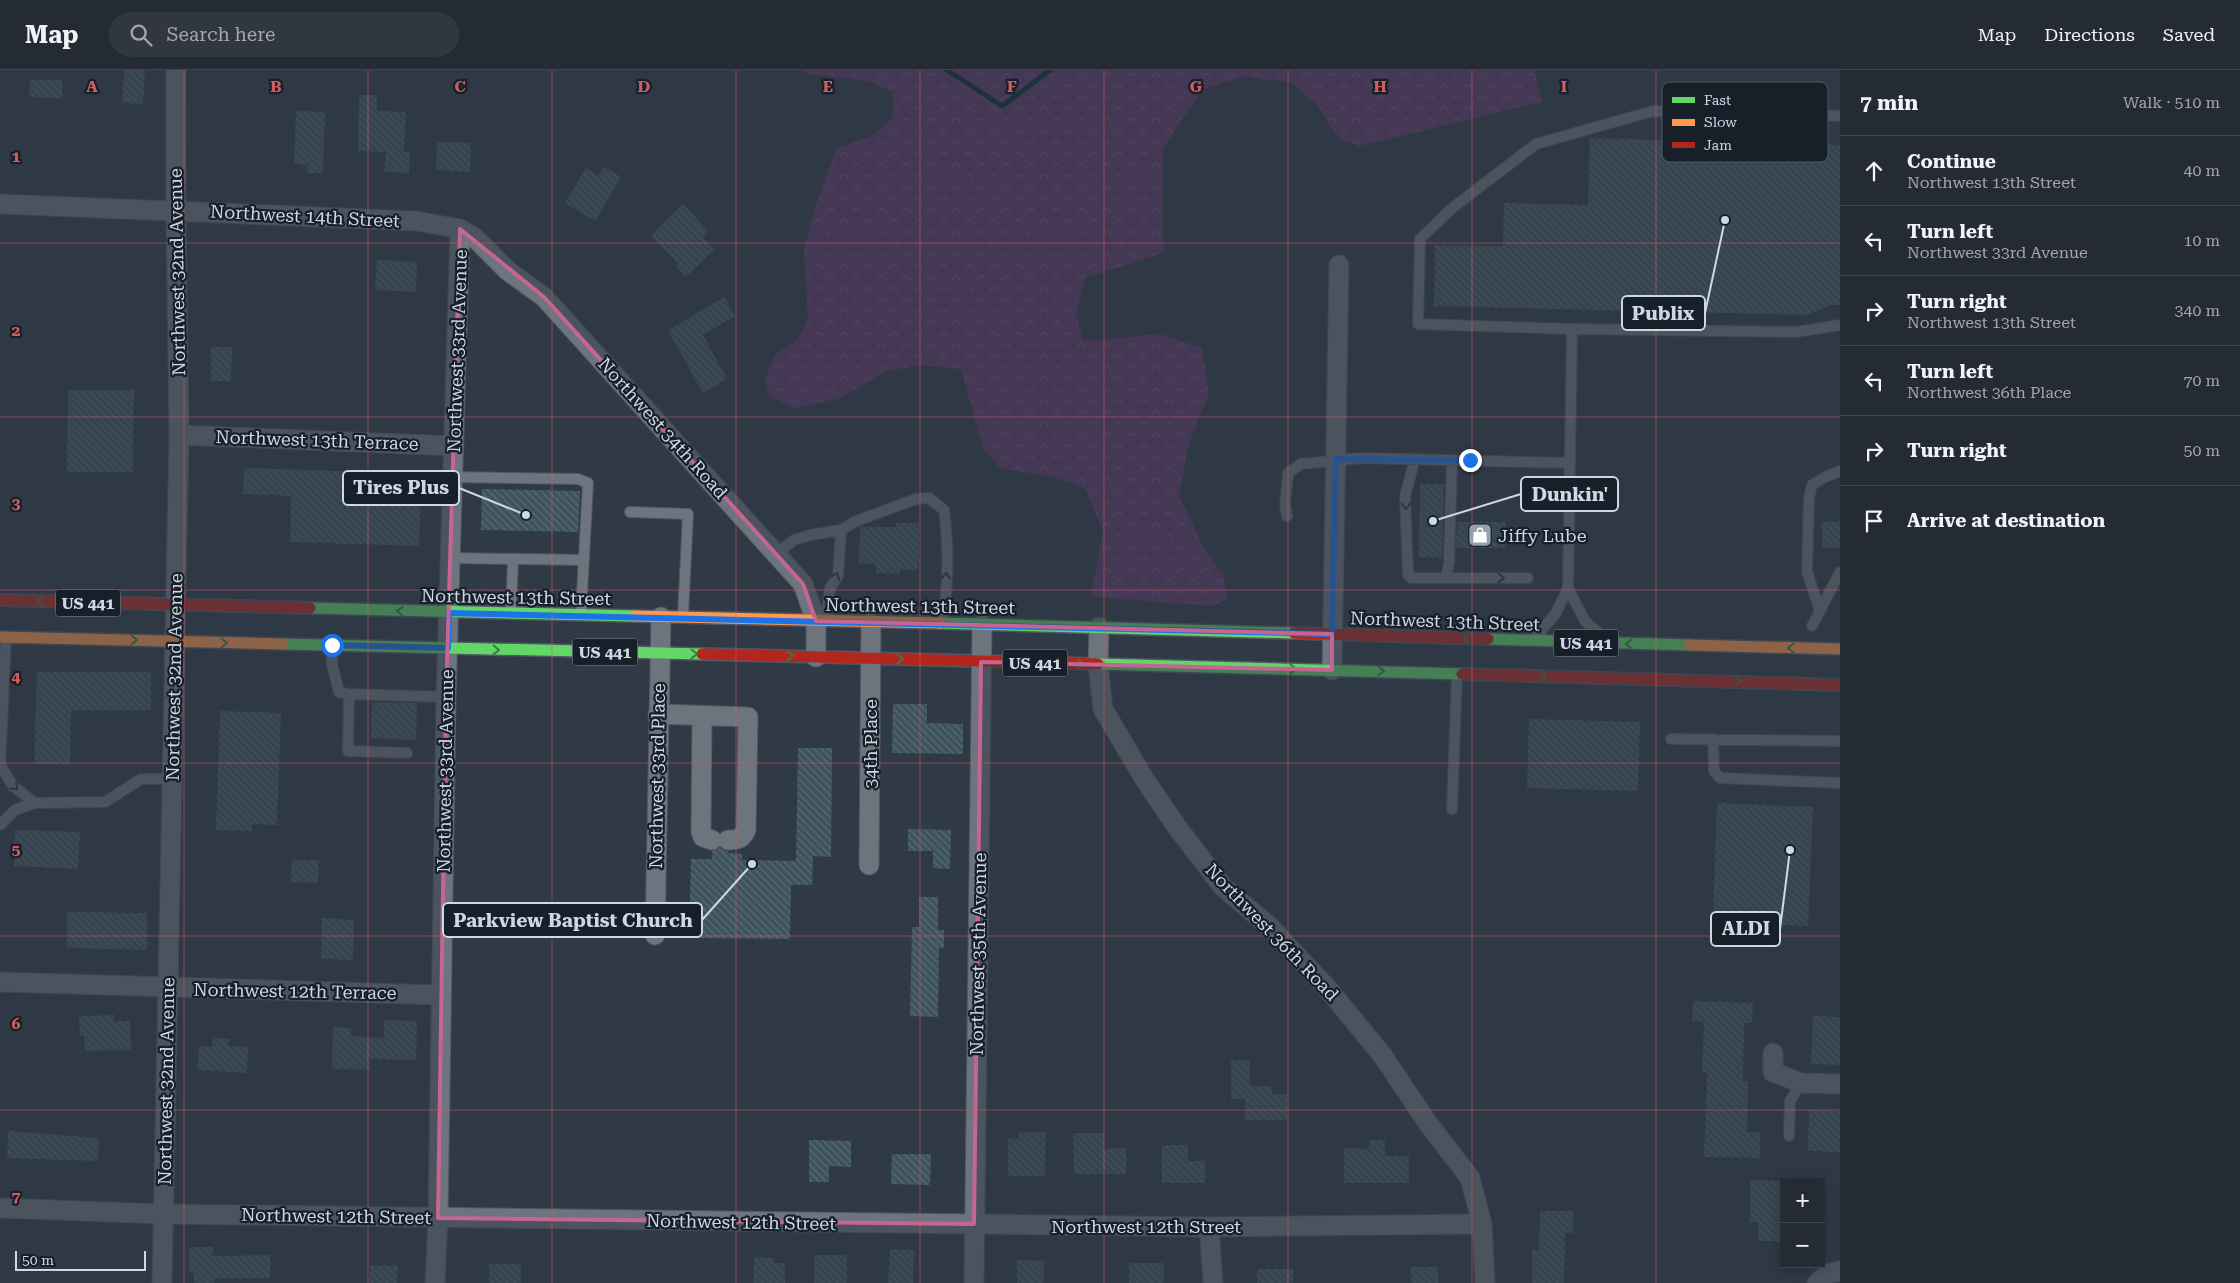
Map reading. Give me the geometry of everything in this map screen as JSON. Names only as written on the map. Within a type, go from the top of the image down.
[{"type":"main road","name":"Northwest 13th Street","points":[[0,600],[449,613],[1098,627],[1840,649]]},
{"type":"main road","name":"US 441","points":[[3,637],[1457,673],[1840,685]]},
{"type":"street","name":"Northwest 32nd Avenue","points":[[162,1283],[180,434],[176,211],[176,70]]},
{"type":"street","name":"Northwest 14th Street","points":[[0,204],[416,221],[460,229]]},
{"type":"street","name":"Northwest 33rd Avenue","points":[[436,1283],[446,696],[460,229]]},
{"type":"street","name":"Northwest 34th Road","points":[[460,229],[474,237],[508,271],[544,297],[803,584],[821,621],[816,657]]},
{"type":"street","points":[[1332,670],[1340,265]]},
{"type":"street","name":"Northwest 13th Terrace","points":[[180,434],[454,446]]},
{"type":"street","name":"Northwest 33rd Place","points":[[655,935],[661,617]]},
{"type":"street","name":"34th Place","points":[[869,865],[871,623]]},
{"type":"street","name":"Northwest 35th Avenue","points":[[974,1283],[982,625]]},
{"type":"street","name":"Northwest 36th Road","points":[[1098,627],[1098,664],[1103,709],[1145,780],[1177,827],[1224,887],[1270,927],[1328,989],[1382,1056],[1427,1122],[1470,1178],[1482,1224],[1485,1283]]},
{"type":"street","points":[[658,714],[748,718],[746,830],[742,837],[736,840],[703,837],[701,832],[702,716]]},
{"type":"street","name":"Northwest 12th Terrace","points":[[0,982],[440,994]]},
{"type":"street","points":[[1773,1053],[1772,1072],[1801,1083],[1840,1084]]},
{"type":"street","name":"Northwest 12th Street","points":[[0,1208],[164,1214],[1209,1227],[1482,1224]]},
{"type":"street","points":[[1209,1227],[1214,1283]]},
{"type":"lane","points":[[1662,111],[1652,111],[1536,144],[1451,209],[1420,239],[1418,324],[1572,329],[1796,332],[1840,325]]},
{"type":"lane","points":[[1532,641],[1551,620],[1568,588],[1572,329]]},
{"type":"lane","points":[[1288,516],[1285,505],[1288,473],[1301,464],[1336,459],[1570,463]]},
{"type":"lane","points":[[1415,459],[1405,496],[1408,575],[1411,578],[1528,578]]},
{"type":"lane","points":[[1446,578],[1452,460]]},
{"type":"lane","points":[[1820,611],[1807,572],[1809,498],[1812,485],[1840,471]]},
{"type":"lane","points":[[453,476],[578,479],[588,483],[581,616]]},
{"type":"lane","points":[[776,554],[794,540],[810,534],[841,530],[856,521],[916,499],[930,498],[944,510],[947,534],[946,604],[943,624]]},
{"type":"lane","points":[[630,512],[688,514],[683,618]]},
{"type":"lane","points":[[821,621],[830,588],[838,576],[841,530]]},
{"type":"lane","points":[[450,558],[584,560]]},
{"type":"lane","points":[[511,614],[513,559]]},
{"type":"lane","points":[[1812,626],[1840,570]]},
{"type":"lane","points":[[1568,588],[1585,621],[1610,643]]},
{"type":"lane","points":[[3,637],[0,767],[13,786],[35,803]]},
{"type":"lane","points":[[332,645],[335,683],[339,692],[349,694],[446,696]]},
{"type":"lane","points":[[1452,809],[1457,673]]},
{"type":"lane","points":[[349,694],[348,751],[407,753]]},
{"type":"lane","points":[[1671,739],[1840,741]]},
{"type":"lane","points":[[1713,739],[1714,771],[1720,778],[1840,783]]},
{"type":"lane","points":[[0,825],[15,810],[35,803],[105,802],[141,779],[172,779]]},
{"type":"lane","points":[[1789,1136],[1790,1100],[1801,1083]]},
{"type":"highlighted area","points":[[460,229],[544,297],[803,584],[816,621],[1332,634],[1332,670],[981,662],[974,1224],[438,1218],[446,697]]},
{"type":"green space","points":[[802,70],[1534,70],[1542,102],[1359,146],[1338,138],[1318,106],[1292,83],[1244,76],[1202,90],[1163,148],[1162,234],[1166,252],[1085,278],[1076,312],[1083,341],[1160,334],[1202,348],[1209,394],[1189,443],[1179,495],[1204,548],[1223,574],[1227,599],[1212,606],[1091,597],[1103,531],[1085,488],[1054,477],[1000,468],[983,448],[961,369],[922,365],[887,371],[840,398],[794,409],[767,395],[766,376],[775,355],[796,341],[808,320],[804,250],[816,204],[836,149],[874,135],[893,117],[893,91],[867,81],[808,74]]},
{"type":"building","points":[[124,70],[145,70],[143,104],[122,103]]},
{"type":"building","points":[[30,80],[62,80],[62,98],[29,97]]},
{"type":"building","points":[[359,95],[377,95],[377,111],[406,112],[404,152],[410,152],[409,173],[384,172],[386,152],[358,151]]},
{"type":"building","points":[[296,111],[325,112],[323,173],[307,173],[308,165],[294,164]]},
{"type":"building","points":[[1590,138],[1662,140],[1662,162],[1828,162],[1828,145],[1840,145],[1840,305],[1832,305],[1807,315],[1434,306],[1435,245],[1503,246],[1504,203],[1588,205]]},
{"type":"building","points":[[437,142],[471,143],[470,172],[436,170]]},
{"type":"building","points":[[603,166],[621,177],[595,221],[565,203],[586,168],[598,176]]},
{"type":"building","points":[[683,204],[708,231],[702,237],[714,250],[686,277],[676,266],[678,264],[651,235]]},
{"type":"building","points":[[377,260],[417,262],[416,292],[375,290]]},
{"type":"building","points":[[724,297],[735,316],[703,335],[727,379],[703,393],[668,330]]},
{"type":"building","points":[[211,347],[232,347],[231,381],[211,381]]},
{"type":"building","points":[[68,390],[134,390],[133,472],[67,472]]},
{"type":"building","points":[[244,468],[422,474],[419,546],[290,542],[291,496],[243,494]]},
{"type":"building","points":[[1420,484],[1444,484],[1442,558],[1419,557]]},
{"type":"building","points":[[482,489],[580,491],[578,532],[481,530]]},
{"type":"building","name":"Jiffy Lube","points":[[1457,522],[1505,522],[1505,548],[1456,548]]},
{"type":"building","points":[[1822,522],[1840,522],[1840,548],[1822,548]]},
{"type":"building","points":[[896,523],[919,523],[918,570],[900,570],[900,574],[876,573],[876,564],[859,563],[860,527],[896,527]]},
{"type":"building","points":[[37,672],[151,672],[151,710],[71,710],[70,765],[34,764]]},
{"type":"building","points":[[372,702],[417,703],[416,740],[371,738]]},
{"type":"building","points":[[893,704],[927,704],[927,723],[963,724],[963,754],[892,753]]},
{"type":"building","points":[[220,711],[281,713],[277,825],[252,824],[252,831],[216,830]]},
{"type":"building","points":[[1529,719],[1640,722],[1638,791],[1527,788]]},
{"type":"building","points":[[798,748],[832,748],[831,857],[813,856],[812,885],[791,885],[790,939],[689,938],[691,859],[712,859],[712,851],[720,848],[728,851],[728,853],[742,854],[742,860],[796,861]]},
{"type":"building","points":[[1717,803],[1813,807],[1808,926],[1730,923],[1729,942],[1712,941]]},
{"type":"building","points":[[908,829],[951,830],[950,869],[933,868],[933,851],[908,851]]},
{"type":"building","points":[[15,830],[80,832],[78,869],[14,866]]},
{"type":"building","points":[[292,860],[319,860],[318,883],[291,882]]},
{"type":"building","points":[[919,897],[938,897],[938,930],[944,930],[944,948],[939,948],[938,1017],[910,1016],[912,927],[919,927]]},
{"type":"building","points":[[67,912],[147,913],[147,950],[67,948]]},
{"type":"building","points":[[322,918],[354,920],[353,960],[321,959]]},
{"type":"building","points":[[1693,1001],[1753,1003],[1752,1023],[1744,1023],[1743,1081],[1748,1082],[1747,1132],[1760,1132],[1760,1158],[1704,1157],[1707,1072],[1702,1072],[1704,1022],[1692,1021]]},
{"type":"building","points":[[114,1015],[114,1021],[130,1021],[131,1050],[85,1051],[84,1036],[80,1036],[79,1016]]},
{"type":"building","points":[[1813,1016],[1840,1017],[1840,1065],[1811,1064]]},
{"type":"building","points":[[384,1020],[417,1021],[416,1060],[370,1059],[370,1070],[332,1069],[333,1027],[351,1028],[351,1036],[384,1038]]},
{"type":"building","points":[[213,1038],[229,1039],[228,1046],[248,1047],[247,1073],[198,1070],[199,1046],[212,1047]]},
{"type":"building","points":[[1231,1060],[1250,1060],[1250,1086],[1271,1086],[1272,1094],[1287,1094],[1287,1120],[1245,1120],[1245,1099],[1231,1099]]},
{"type":"building","points":[[1809,1110],[1840,1111],[1840,1152],[1808,1151]]},
{"type":"building","points":[[8,1131],[99,1138],[98,1161],[7,1158]]},
{"type":"building","points":[[1019,1132],[1046,1132],[1045,1176],[1008,1176],[1008,1138],[1019,1139]]},
{"type":"building","points":[[1073,1133],[1104,1133],[1104,1149],[1126,1148],[1126,1174],[1074,1174]]},
{"type":"building","points":[[809,1140],[851,1141],[851,1167],[829,1166],[829,1182],[809,1182]]},
{"type":"building","points":[[1369,1140],[1385,1140],[1385,1156],[1409,1156],[1409,1183],[1344,1183],[1344,1148],[1369,1149]]},
{"type":"building","points":[[1162,1145],[1188,1145],[1188,1161],[1205,1161],[1205,1183],[1162,1183]]},
{"type":"building","points":[[892,1154],[931,1154],[930,1185],[891,1184]]},
{"type":"building","points":[[1750,1180],[1780,1181],[1780,1241],[1758,1241],[1758,1222],[1750,1222]]},
{"type":"building","points":[[1540,1211],[1573,1211],[1573,1233],[1565,1233],[1564,1283],[1532,1283],[1532,1250],[1539,1250]]},
{"type":"building","points":[[189,1247],[213,1247],[213,1256],[270,1255],[270,1278],[214,1278],[214,1283],[194,1283],[194,1272],[189,1272]]},
{"type":"building","points":[[890,1249],[914,1250],[913,1283],[888,1283]]},
{"type":"building","points":[[814,1255],[847,1255],[847,1283],[814,1283]]},
{"type":"building","points":[[754,1257],[774,1258],[774,1263],[785,1263],[785,1283],[754,1283]]},
{"type":"building","points":[[1017,1260],[1044,1261],[1044,1283],[1017,1283]]},
{"type":"building","points":[[1129,1263],[1164,1263],[1164,1283],[1129,1283]]},
{"type":"building","points":[[489,1264],[521,1264],[521,1283],[489,1283]]},
{"type":"building","points":[[370,1265],[398,1266],[397,1283],[369,1283]]},
{"type":"building","points":[[1411,1267],[1438,1267],[1438,1283],[1411,1283]]},
{"type":"building","points":[[1257,1269],[1293,1269],[1293,1283],[1257,1283]]},
{"type":"waterway","points":[[947,70],[1002,106],[1050,70]]},
{"type":"traffic: fast","points":[[310,608],[635,616]]},
{"type":"traffic: fast","points":[[940,623],[1294,633]]},
{"type":"traffic: fast","points":[[1488,639],[1689,645]]},
{"type":"traffic: fast","points":[[283,644],[702,654]]},
{"type":"traffic: fast","points":[[1098,664],[1462,674]]},
{"type":"traffic: slow","points":[[635,616],[940,623]]},
{"type":"traffic: slow","points":[[0,637],[283,644]]},
{"type":"traffic: slow","points":[[1689,645],[1840,649]]},
{"type":"traffic: jam","points":[[0,600],[310,608]]},
{"type":"traffic: jam","points":[[1294,633],[1488,639]]},
{"type":"traffic: jam","points":[[702,654],[1098,664]]},
{"type":"traffic: jam","points":[[1462,674],[1840,685]]},
{"type":"place","name":"Publix","points":[[1725,220]]},
{"type":"place","name":"Tires Plus","points":[[526,515]]},
{"type":"place","name":"Dunkin'","points":[[1433,521]]},
{"type":"place","name":"Jiffy Lube","points":[[1480,535]]},
{"type":"place","name":"ALDI","points":[[1790,850]]},
{"type":"place","name":"Parkview Baptist Church","points":[[752,864]]},
{"type":"route","points":[[332,645],[448,648],[449,613],[1332,634],[1336,459],[1470,460]]}]
